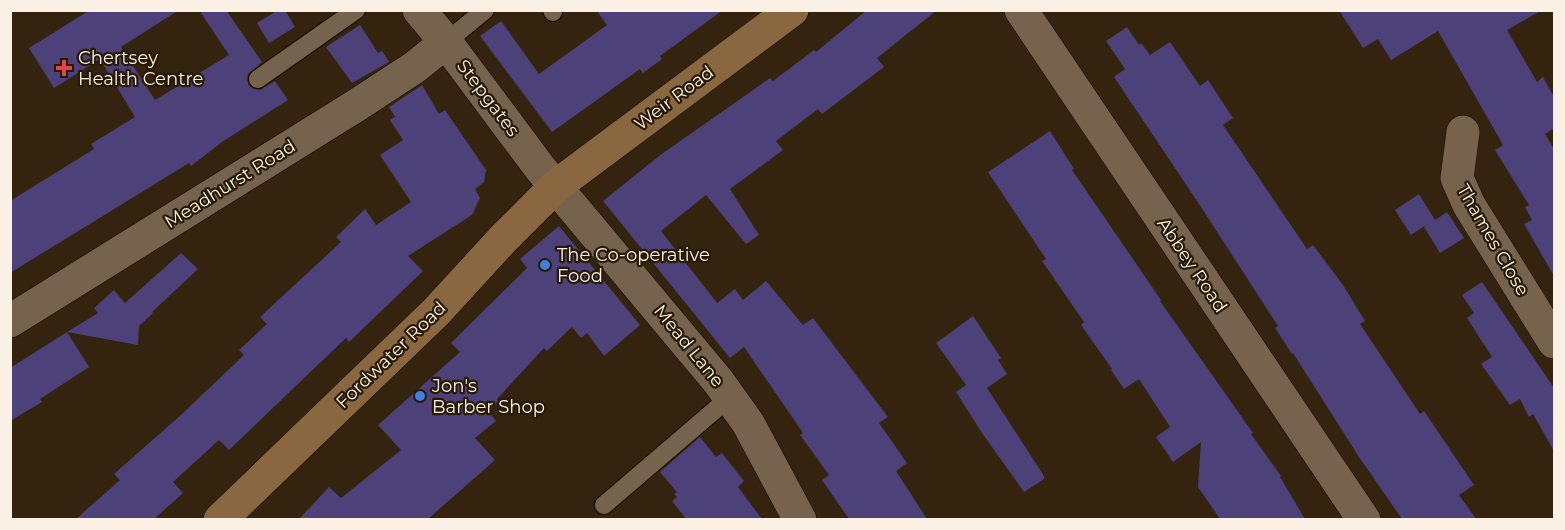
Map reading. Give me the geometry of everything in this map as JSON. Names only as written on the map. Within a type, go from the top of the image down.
[{"type":"main road","name":"Weir Road","points":[[556,186],[792,10]]},
{"type":"main road","name":"Fordwater Road","points":[[220,519],[436,312],[503,239],[556,186]]},
{"type":"street","name":"Stepgates","points":[[419,10],[556,186]]},
{"type":"street","name":"Abbey Road","points":[[1021,10],[1364,519]]},
{"type":"street","name":"Meadhurst Road","points":[[10,321],[357,105],[415,67],[446,42]]},
{"type":"street","name":"Thames Close","points":[[1462,132],[1457,178],[1469,204],[1554,342]]},
{"type":"street","name":"Mead Lane","points":[[556,186],[730,397],[748,423],[800,519]]},
{"type":"lane","points":[[258,79],[356,10]]},
{"type":"lane","points":[[446,42],[485,10]]},
{"type":"lane","points":[[604,505],[730,397]]},
{"type":"building","points":[[90,10],[179,10],[121,47],[155,100],[229,55],[201,13],[205,10],[226,10],[262,62],[248,74],[249,86],[260,90],[275,81],[288,100],[222,142],[191,166],[189,163],[10,273],[10,201],[94,149],[91,144],[135,117],[100,59],[54,88],[29,48]]},
{"type":"building","points":[[278,10],[285,10],[295,27],[269,43],[257,23]]},
{"type":"building","points":[[596,10],[723,10],[660,56],[662,59],[643,73],[640,69],[552,132],[480,36],[501,21],[539,74],[607,25]]},
{"type":"building","points":[[867,10],[937,10],[877,58],[884,67],[822,114],[818,109],[776,141],[783,150],[730,189],[759,235],[746,244],[706,195],[661,231],[717,303],[735,289],[743,300],[766,281],[803,325],[813,318],[888,417],[879,423],[907,463],[896,471],[927,519],[849,519],[822,480],[829,475],[800,435],[803,433],[744,347],[730,358],[603,201],[659,156],[770,78],[773,81],[814,50],[816,52]]},
{"type":"building","points":[[1339,10],[1542,10],[1507,30],[1537,82],[1543,77],[1554,97],[1554,128],[1545,134],[1554,149],[1554,276],[1524,224],[1532,220],[1525,207],[1529,205],[1495,150],[1503,145],[1438,31],[1391,60],[1378,39],[1363,48]]},
{"type":"building","points":[[360,25],[378,53],[382,51],[389,62],[352,83],[326,47]]},
{"type":"building","points":[[1127,27],[1139,45],[1141,43],[1150,55],[1170,42],[1200,86],[1208,80],[1233,118],[1223,125],[1307,249],[1313,245],[1343,285],[1365,321],[1360,324],[1420,414],[1424,411],[1474,485],[1459,495],[1476,519],[1402,519],[1359,457],[1275,328],[1278,326],[1114,77],[1125,69],[1106,41]]},
{"type":"building","points":[[422,85],[439,114],[445,110],[486,170],[484,182],[475,189],[480,198],[472,215],[408,256],[423,271],[349,342],[346,338],[229,450],[219,440],[173,482],[183,493],[154,519],[76,519],[120,480],[114,474],[244,355],[239,350],[267,324],[260,317],[341,242],[336,237],[365,209],[376,225],[411,202],[380,155],[403,140],[390,120],[395,117],[389,107]]},
{"type":"building","points":[[1050,131],[1074,169],[1072,170],[1160,301],[1253,433],[1251,434],[1281,476],[1305,519],[1220,519],[1198,487],[1201,442],[1173,462],[1156,437],[1170,427],[1139,379],[1124,389],[1081,325],[1084,322],[1042,261],[1046,259],[988,172]]},
{"type":"building","points":[[1419,194],[1435,220],[1447,212],[1464,238],[1440,253],[1424,227],[1429,223],[1411,235],[1395,210]]},
{"type":"building","points":[[559,226],[640,325],[604,356],[587,333],[581,338],[572,327],[547,351],[544,348],[488,411],[496,421],[475,438],[495,460],[428,519],[299,519],[329,487],[341,498],[401,450],[378,425],[460,352],[451,343],[527,268],[520,259]]},
{"type":"building","points":[[181,253],[198,269],[139,326],[138,345],[67,332],[98,313],[94,308],[114,290],[125,303]]},
{"type":"building","points":[[1482,282],[1554,388],[1554,451],[1533,414],[1529,417],[1520,399],[1510,405],[1481,364],[1492,357],[1467,318],[1474,313],[1462,295]]},
{"type":"building","points":[[973,316],[1001,358],[998,360],[1007,374],[987,388],[1044,476],[1044,479],[1024,492],[956,392],[966,385],[936,343]]},
{"type":"building","points":[[67,332],[89,367],[40,399],[42,402],[10,421],[10,368]]},
{"type":"building","points":[[700,437],[716,457],[722,453],[744,481],[738,487],[762,519],[686,519],[672,501],[677,497],[674,494],[677,492],[660,472]]},
{"type":"place","name":"Chertsey Health Centre","points":[[64,68]]},
{"type":"place","name":"The Co-operative Food","points":[[545,265]]},
{"type":"place","name":"Jon's Barber Shop","points":[[420,396]]}]
